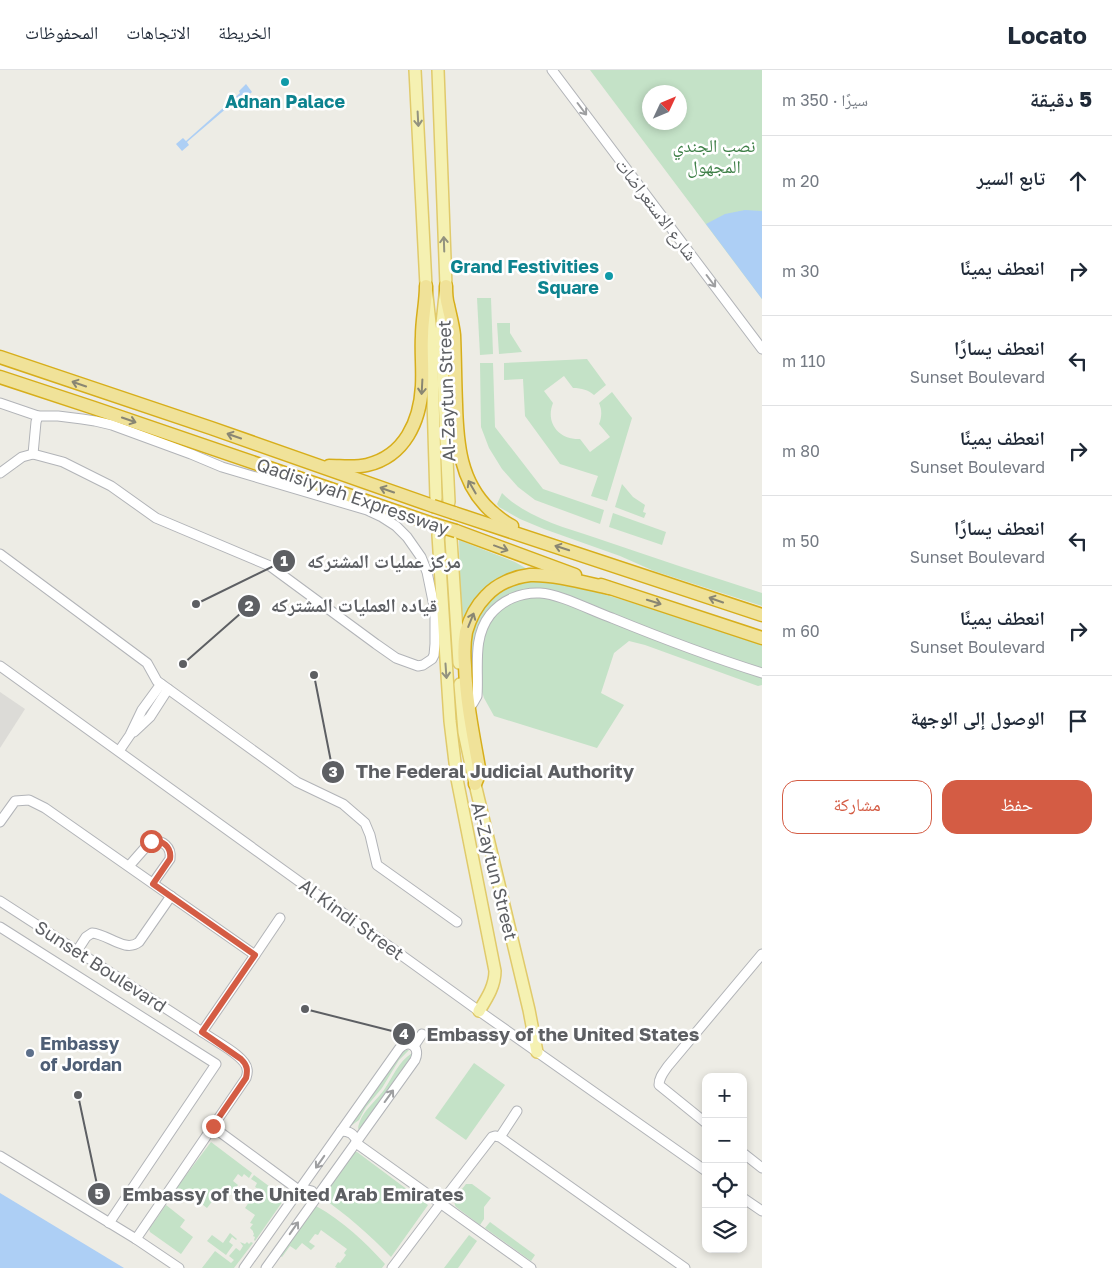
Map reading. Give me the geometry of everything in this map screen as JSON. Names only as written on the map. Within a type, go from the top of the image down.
[{"type":"highway","points":[[316,465],[354,466],[368,465],[379,461],[404,442],[413,429],[422,395],[422,336],[426,286]]},
{"type":"highway","points":[[446,286],[447,303],[454,333],[458,446],[468,481],[475,493],[498,518],[536,539]]},
{"type":"highway","name":"Qadisiyyah Expressway","points":[[0,357],[316,465],[452,507],[536,539],[762,615]]},
{"type":"highway","name":"Qadisiyyah Expressway","points":[[0,377],[435,530],[762,638]]},
{"type":"highway","points":[[474,784],[478,777],[479,768],[467,716],[464,650],[469,622],[480,602],[503,583],[528,575],[542,575],[609,588]]},
{"type":"main road","name":"Al-Zaytun Street","points":[[415,70],[426,286],[431,333],[435,502]]},
{"type":"main road","name":"Al-Zaytun Street","points":[[438,70],[446,286],[441,333],[452,507]]},
{"type":"main road","points":[[428,302],[431,311],[436,315],[441,311],[445,300]]},
{"type":"main road","name":"Al-Zaytun Street","points":[[435,530],[450,721],[457,779],[495,970],[494,982],[479,1011]]},
{"type":"main road","points":[[450,721],[467,716],[453,535]]},
{"type":"main road","name":"Al-Zaytun Street","points":[[474,784],[529,1010],[537,1052]]},
{"type":"street","name":"شارع الاستعراضات","points":[[552,70],[762,349]]},
{"type":"street","points":[[0,403],[38,416],[82,419],[112,426],[222,467],[367,510],[382,517],[396,526],[411,542],[421,557],[427,572],[435,611],[434,655],[428,662],[418,666],[396,658],[270,566],[156,518],[112,486],[63,462],[33,454],[22,457],[0,473]]},
{"type":"street","points":[[33,454],[38,416]]},
{"type":"street","points":[[0,554],[147,663],[156,681],[297,782],[343,804],[365,823],[370,835],[377,865],[457,922]]},
{"type":"street","points":[[467,716],[477,696],[478,642],[482,628],[490,615],[500,605],[513,597],[527,593],[542,593],[556,596],[612,619],[762,673]]},
{"type":"street","name":"Al Kindi Street","points":[[0,666],[479,1011],[702,1168]]},
{"type":"street","points":[[120,751],[130,735],[150,716],[165,687]]},
{"type":"street","points":[[0,822],[15,801],[29,800],[45,808],[255,955]]},
{"type":"street","points":[[128,866],[151,841],[156,840],[164,844],[170,849],[170,859],[153,884]]},
{"type":"street","points":[[77,951],[92,933],[128,946],[140,942],[171,896]]},
{"type":"street","name":"Sunset Boulevard","points":[[0,901],[202,1032],[246,1064],[248,1071],[246,1078],[136,1239]]},
{"type":"street","points":[[202,1032],[280,918]]},
{"type":"street","points":[[0,927],[216,1064],[109,1223]]},
{"type":"street","points":[[702,1120],[659,1085],[659,1081],[668,1066],[762,954]]},
{"type":"street","points":[[414,1046],[422,1034]]},
{"type":"street","points":[[244,1268],[402,1045],[414,1046],[417,1050],[415,1060],[266,1268]]},
{"type":"street","points":[[500,1137],[517,1111]]},
{"type":"street","points":[[213,1126],[299,1191]]},
{"type":"street","points":[[340,1133],[350,1132],[353,1134],[356,1143],[531,1268]]},
{"type":"street","points":[[340,1133],[341,1142],[344,1145],[356,1143]]},
{"type":"street","points":[[392,1268],[440,1203],[492,1137],[495,1136],[500,1137],[685,1268]]},
{"type":"street","points":[[0,1156],[136,1239],[179,1268]]},
{"type":"street","points":[[747,1156],[762,1168]]},
{"type":"street","points":[[299,1191],[304,1189],[312,1192],[314,1201]]},
{"type":"street","points":[[299,1191],[298,1197],[302,1203],[314,1201]]},
{"type":"street","points":[[747,1201],[762,1211]]},
{"type":"street","points":[[259,1248],[273,1258]]},
{"type":"shaded area","points":[[0,692],[25,709],[0,748]]},
{"type":"green space","name":"نصب الجندي المجهول","points":[[590,70],[762,70],[762,299]]},
{"type":"green space","points":[[477,298],[491,298],[493,354],[480,355]]},
{"type":"green space","points":[[497,323],[510,323],[510,333],[522,352],[499,354]]},
{"type":"green space","points":[[587,359],[606,385],[594,395],[579,388],[573,388],[564,376],[544,391],[553,403],[551,417],[556,429],[566,437],[580,439],[590,452],[610,437],[599,424],[601,408],[599,403],[612,392],[632,418],[607,501],[591,496],[598,476],[560,464],[525,416],[523,379],[504,380],[504,363]]},
{"type":"green space","points":[[480,363],[493,363],[495,427],[543,489],[604,510],[600,524],[535,500],[518,487],[502,469],[489,448],[481,427]]},
{"type":"green space","points":[[622,484],[633,497],[645,505],[643,512],[646,513],[644,518],[615,507]]},
{"type":"green space","points":[[502,493],[525,510],[551,523],[762,593],[762,606],[654,571],[620,556],[520,519],[499,507],[497,504]]},
{"type":"green space","points":[[613,513],[666,532],[662,545],[609,527]]},
{"type":"green space","points":[[459,540],[515,562],[541,577],[557,580],[676,616],[762,644],[762,685],[758,686],[629,641],[614,653],[601,693],[624,705],[597,748],[494,716],[484,698],[461,626]]},
{"type":"green space","points":[[406,1050],[409,1050],[399,1060],[359,1120],[352,1125],[352,1122]]},
{"type":"green space","points":[[412,1053],[411,1057],[358,1129],[365,1113],[384,1090],[399,1065]]},
{"type":"green space","points":[[474,1063],[505,1085],[466,1140],[435,1118]]},
{"type":"green space","points":[[211,1142],[252,1173],[249,1178],[244,1174],[242,1177],[238,1174],[233,1181],[238,1185],[230,1196],[221,1190],[207,1208],[190,1195],[184,1202],[176,1196],[175,1198],[171,1195]]},
{"type":"green space","points":[[353,1152],[357,1152],[428,1205],[391,1257],[358,1225],[321,1197]]},
{"type":"green space","points":[[254,1175],[285,1198],[255,1241],[253,1231],[250,1228],[253,1224],[250,1223],[255,1215],[245,1208],[258,1189],[255,1187],[257,1183],[251,1179]]},
{"type":"green space","points":[[466,1184],[472,1184],[491,1198],[484,1207],[484,1219],[480,1225],[456,1207],[457,1195]]},
{"type":"green space","points":[[166,1205],[185,1220],[180,1227],[193,1237],[181,1254],[150,1232],[149,1229]]},
{"type":"green space","points":[[316,1206],[335,1218],[361,1239],[385,1264],[382,1268],[335,1267],[346,1255],[344,1253],[347,1249],[321,1230],[309,1242],[315,1246],[311,1250],[302,1243],[296,1250],[290,1246],[282,1257],[279,1255]]},
{"type":"green space","points":[[490,1222],[535,1255],[531,1261],[485,1228]]},
{"type":"green space","points":[[230,1233],[237,1239],[232,1237],[229,1242],[233,1245],[226,1255],[207,1241],[212,1235],[223,1243]]},
{"type":"green space","points":[[469,1235],[477,1241],[458,1268],[444,1268]]},
{"type":"green space","points":[[240,1242],[245,1244],[247,1242],[249,1244],[253,1243],[234,1268],[202,1268],[215,1251],[231,1263],[234,1260],[229,1256],[236,1248],[240,1251],[243,1246]]},
{"type":"water","points":[[246,84],[252,92],[245,98],[242,95],[187,142],[189,145],[182,151],[176,144],[183,138],[186,141],[240,93],[239,91]]},
{"type":"water","points":[[745,210],[762,211],[762,299],[706,224],[725,214]]},
{"type":"water","points":[[0,1193],[124,1268],[0,1268]]},
{"type":"place","name":"Adnan Palace","points":[[285,82]]},
{"type":"place","name":"Grand Festivities Square","points":[[609,276]]},
{"type":"place","name":"مركز عمليات المشتركه","points":[[196,604]]},
{"type":"place","name":"قياده العمليات المشتركه","points":[[183,664]]},
{"type":"place","name":"The Federal Judicial Authority","points":[[314,675]]},
{"type":"place","name":"Embassy of the United States","points":[[305,1009]]},
{"type":"place","name":"Embassy of Jordan","points":[[30,1053]]},
{"type":"place","name":"Embassy of the United Arab Emirates","points":[[78,1095]]},
{"type":"route","points":[[151,841],[160,841],[170,849],[171,854],[170,859],[153,884],[255,955],[202,1032],[241,1059],[246,1064],[248,1071],[246,1078],[213,1126]]}]
